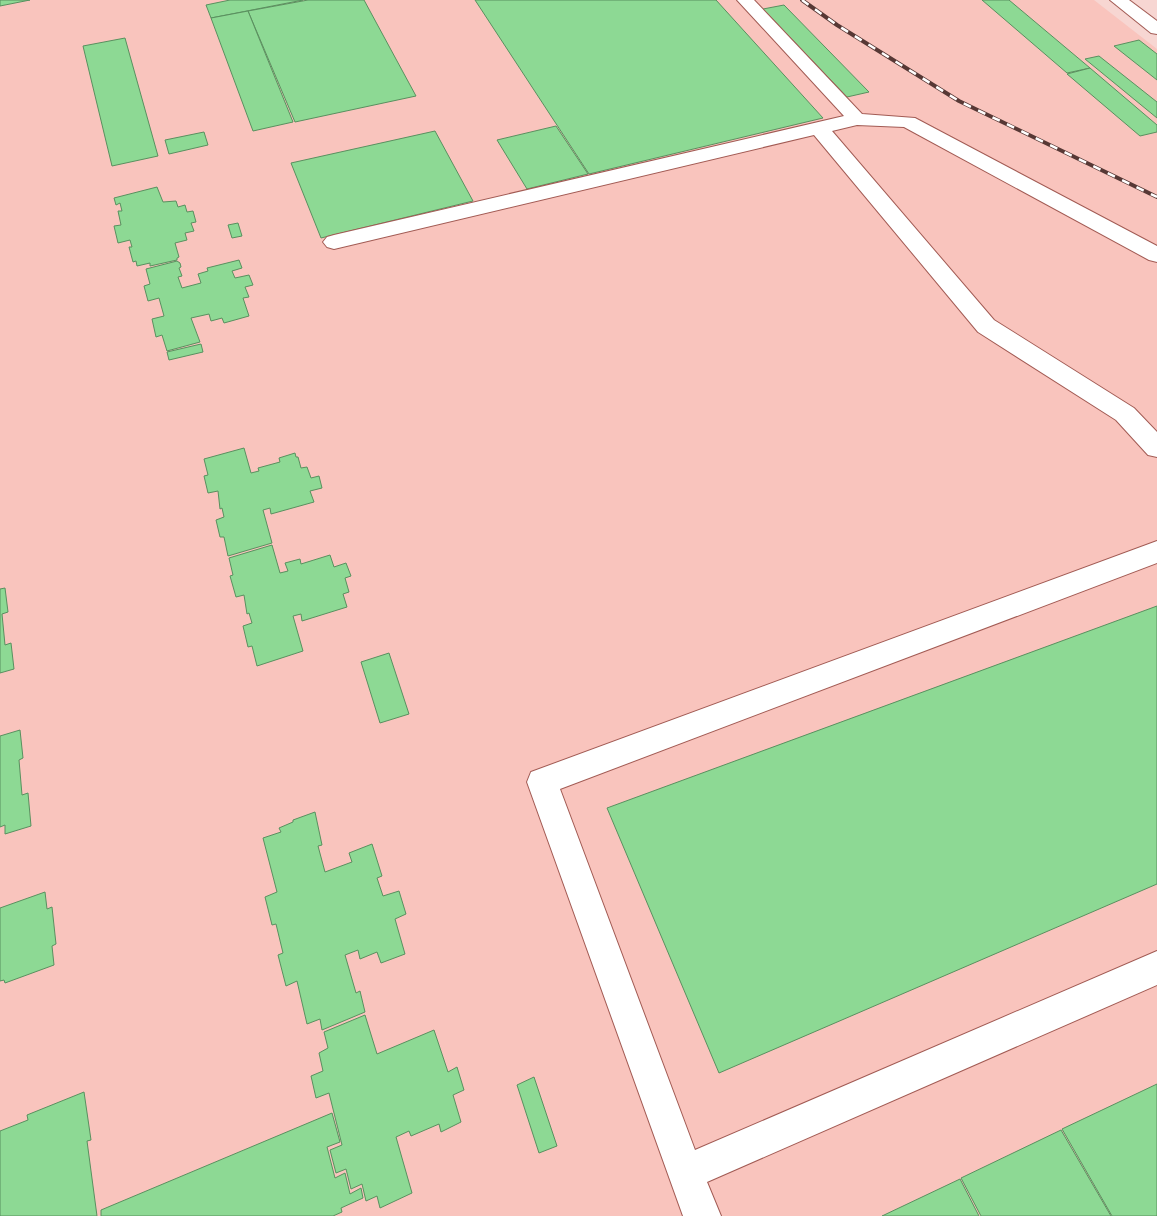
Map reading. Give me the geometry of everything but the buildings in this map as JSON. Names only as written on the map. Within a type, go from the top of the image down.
[{"type":"street","points":[[745,0],[857,119]]},
{"type":"street","points":[[1118,0],[1157,29]]},
{"type":"street","points":[[334,242],[857,119],[908,122],[1157,255]]},
{"type":"street","points":[[819,128],[986,326],[1125,414],[1157,448]]},
{"type":"street","points":[[702,1216],[542,782],[1157,552]]},
{"type":"street","points":[[685,1173],[1157,968]]},
{"type":"shaded area","points":[[0,0],[1094,0],[1157,49],[1157,1216],[0,1216]]},
{"type":"railway","points":[[802,0],[837,25],[959,101],[1157,197]]}]
